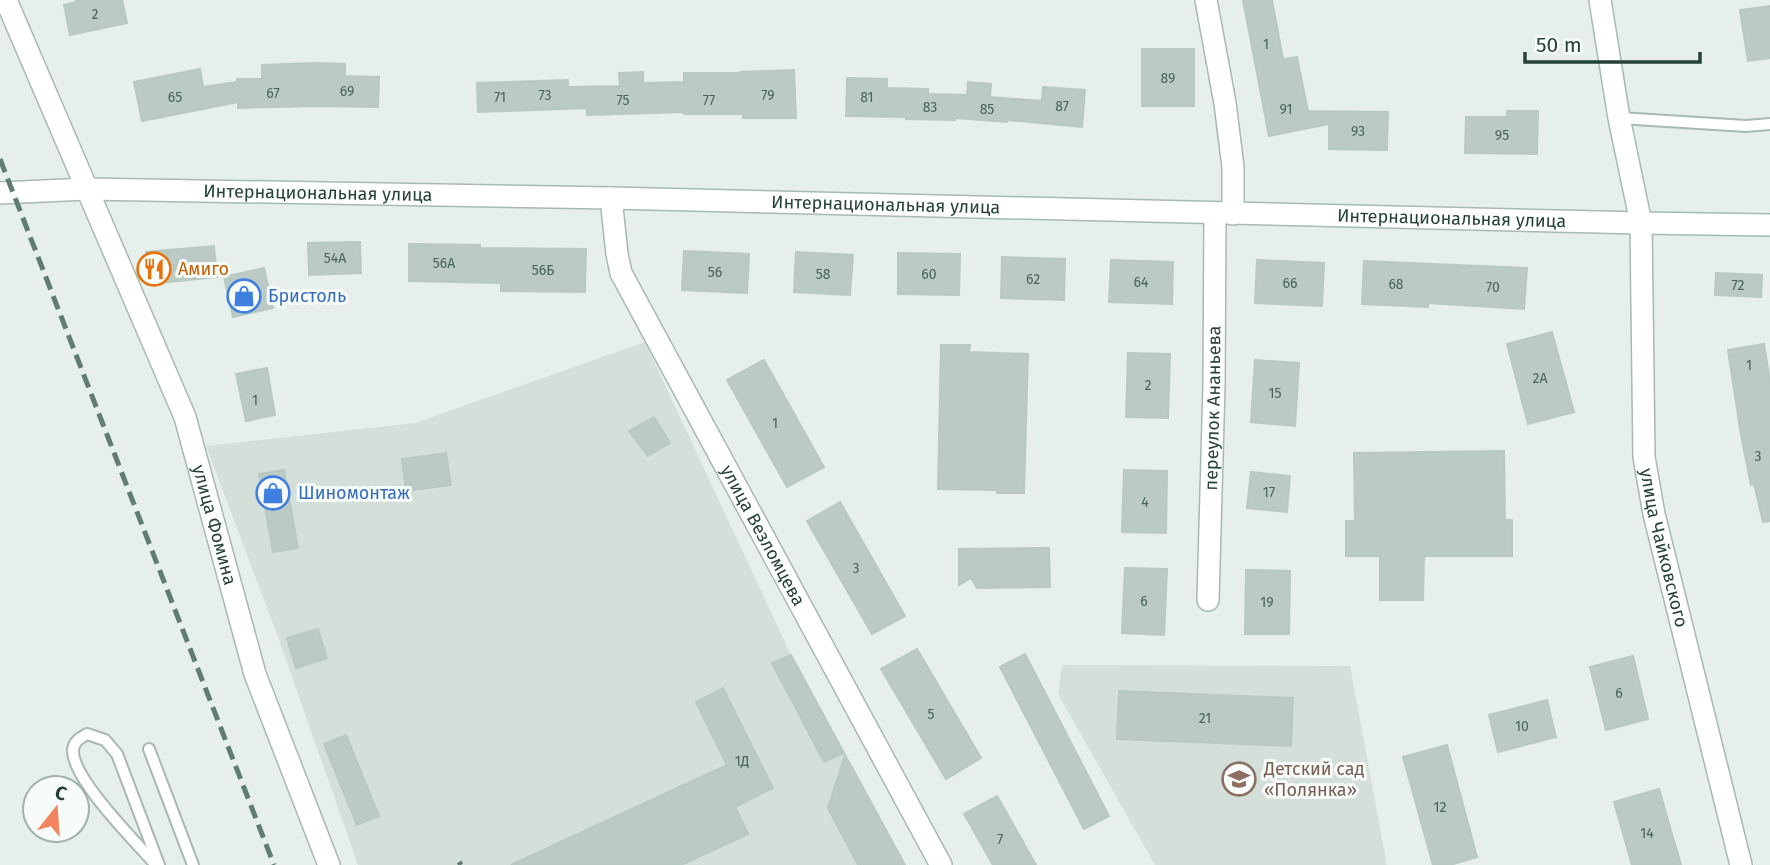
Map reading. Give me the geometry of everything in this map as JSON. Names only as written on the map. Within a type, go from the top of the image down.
[{"type":"street","name":"улица Фомина","points":[[6,0],[185,416],[255,674],[329,865]]},
{"type":"street","name":"переулок Ананьева","points":[[1206,0],[1217,54],[1233,167],[1224,213],[1214,385],[1208,600]]},
{"type":"street","name":"улица Чайковского","points":[[1600,0],[1619,118],[1640,223],[1644,457],[1654,514],[1741,865]]},
{"type":"street","name":"Интернациональная улица","points":[[0,193],[87,189],[611,198],[1770,225]]},
{"type":"street","name":"улица Везломцева","points":[[611,198],[621,274],[942,865]]},
{"type":"lane","points":[[1619,118],[1770,124]]},
{"type":"lane","points":[[87,734],[105,740],[117,754],[158,865],[98,800],[83,778],[73,749],[77,739],[87,734]]},
{"type":"lane","points":[[149,749],[193,865]]},
{"type":"shaded area","points":[[645,342],[791,655],[905,865],[358,865],[278,637],[206,446],[415,423]]},
{"type":"shaded area","name":"Детский сад «Полянка»","points":[[1062,665],[1350,666],[1387,865],[1155,865],[1058,694]]},
{"type":"building","points":[[76,0],[122,0],[127,23],[70,35],[64,5]]},
{"type":"building","points":[[1243,0],[1272,0],[1283,59],[1297,57],[1308,111],[1388,112],[1387,150],[1329,149],[1329,124],[1269,136]]},
{"type":"building","points":[[1770,6],[1770,58],[1748,61],[1740,10]]},
{"type":"building","points":[[1142,49],[1194,49],[1194,106],[1142,106]]},
{"type":"building","points":[[345,64],[345,76],[379,77],[378,107],[238,108],[238,102],[142,121],[134,82],[200,69],[203,87],[237,82],[237,79],[262,79],[262,65]]},
{"type":"building","points":[[794,70],[796,118],[743,118],[743,114],[684,112],[587,115],[587,108],[478,112],[477,83],[568,80],[568,87],[620,86],[619,73],[643,72],[643,83],[684,82],[684,73]]},
{"type":"building","points":[[847,78],[887,79],[887,88],[928,89],[928,94],[967,95],[968,82],[991,84],[990,97],[1042,101],[1043,87],[1085,90],[1082,127],[1007,120],[846,116]]},
{"type":"building","points":[[1507,111],[1538,111],[1537,154],[1465,153],[1466,117],[1507,117]]},
{"type":"building","points":[[360,242],[361,273],[309,275],[308,243]]},
{"type":"building","points":[[409,244],[586,249],[585,292],[501,291],[501,283],[409,281]]},
{"type":"building","points":[[214,246],[217,277],[149,284],[146,252]]},
{"type":"building","points":[[684,251],[749,254],[747,293],[682,290]]},
{"type":"building","points":[[796,252],[853,255],[850,295],[794,292]]},
{"type":"building","points":[[898,253],[960,254],[959,295],[898,294]]},
{"type":"building","points":[[1002,257],[1065,259],[1064,300],[1001,298]]},
{"type":"building","points":[[1111,260],[1173,262],[1172,304],[1109,302]]},
{"type":"building","points":[[1257,260],[1324,263],[1322,306],[1255,303]]},
{"type":"building","points":[[1364,261],[1527,268],[1524,309],[1428,303],[1428,307],[1362,304]]},
{"type":"building","points":[[264,268],[273,308],[233,317],[224,277]]},
{"type":"building","points":[[1716,273],[1762,275],[1761,297],[1715,295]]},
{"type":"building","points":[[1552,332],[1574,412],[1528,424],[1507,344]]},
{"type":"building","points":[[1764,344],[1770,381],[1770,521],[1763,522],[1754,484],[1751,485],[1728,350]]},
{"type":"building","points":[[941,345],[970,345],[969,352],[1028,354],[1024,493],[938,489]]},
{"type":"building","points":[[1128,353],[1170,354],[1168,418],[1126,417]]},
{"type":"building","points":[[764,360],[824,467],[787,487],[727,380]]},
{"type":"building","points":[[1255,360],[1299,363],[1295,426],[1251,422]]},
{"type":"building","points":[[267,368],[275,415],[246,421],[236,374]]},
{"type":"building","points":[[654,417],[670,443],[648,456],[629,431]]},
{"type":"building","points":[[1504,451],[1505,520],[1512,520],[1512,556],[1424,556],[1423,600],[1380,600],[1380,556],[1346,556],[1346,521],[1355,521],[1354,453]]},
{"type":"building","points":[[446,453],[451,485],[406,491],[402,459]]},
{"type":"building","points":[[284,470],[298,548],[273,552],[259,474]]},
{"type":"building","points":[[1124,470],[1167,471],[1166,533],[1122,532]]},
{"type":"building","points":[[1251,472],[1290,476],[1287,512],[1247,508]]},
{"type":"building","points":[[840,502],[905,616],[872,634],[807,521]]},
{"type":"building","points":[[1049,548],[1050,587],[977,588],[971,578],[959,585],[959,549]]},
{"type":"building","points":[[1125,568],[1167,569],[1164,635],[1122,633]]},
{"type":"building","points":[[1246,570],[1290,571],[1289,634],[1245,634]]},
{"type":"building","points":[[318,629],[327,658],[296,668],[287,638]]},
{"type":"building","points":[[917,649],[981,758],[946,779],[881,669]]},
{"type":"building","points":[[1025,654],[1109,816],[1084,829],[1000,667]]},
{"type":"building","points":[[791,655],[844,753],[824,762],[772,663]]},
{"type":"building","points":[[1633,656],[1648,719],[1606,730],[1590,667]]},
{"type":"building","points":[[723,688],[773,788],[735,807],[748,834],[681,865],[511,865],[727,765],[696,702]]},
{"type":"building","points":[[1119,691],[1293,698],[1291,746],[1117,739]]},
{"type":"building","points":[[1547,700],[1556,737],[1498,752],[1489,715]]},
{"type":"building","points":[[346,735],[379,816],[357,825],[324,744]]},
{"type":"building","points":[[1447,745],[1477,857],[1450,865],[1433,865],[1403,757]]},
{"type":"building","points":[[845,755],[905,865],[858,865],[828,808]]},
{"type":"building","points":[[1659,789],[1681,865],[1632,865],[1614,802]]},
{"type":"building","points":[[997,796],[1036,865],[993,865],[964,814]]},
{"type":"railway","points":[[0,159],[274,865]]},
{"type":"place","name":"Амиго","points":[[154,269]]},
{"type":"place","name":"Бристоль","points":[[244,296]]},
{"type":"place","name":"Шиномонтаж","points":[[273,493]]},
{"type":"place","name":"Детский сад «Полянка»","points":[[1239,779]]}]
